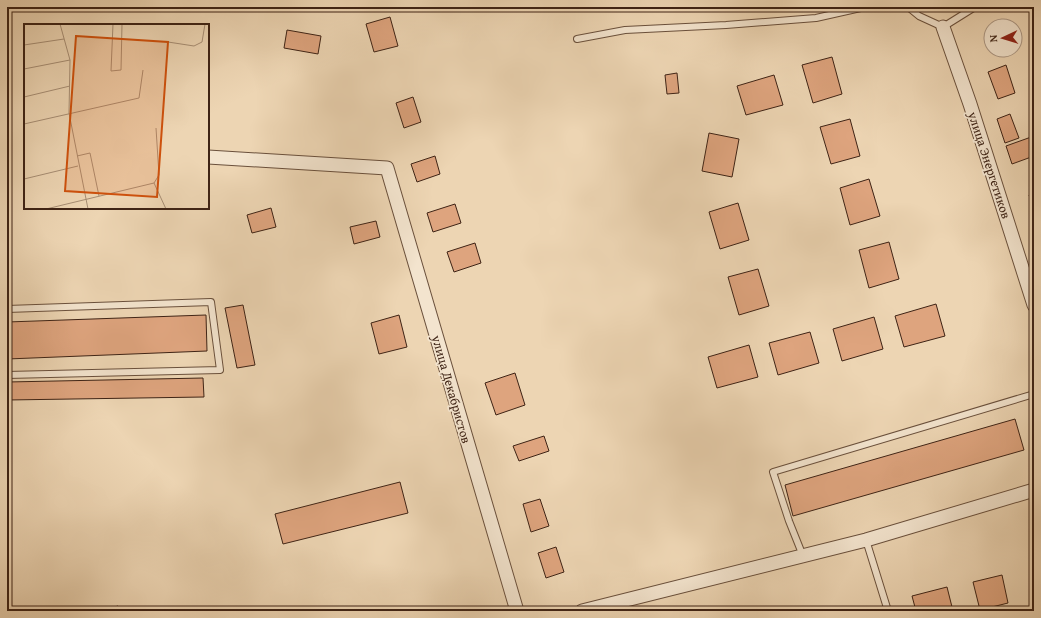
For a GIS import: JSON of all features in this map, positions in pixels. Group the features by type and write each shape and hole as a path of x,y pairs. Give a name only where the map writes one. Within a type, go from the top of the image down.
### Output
{"street":[{"name":"улица Энергетиков","path":"943,27 970,104 1034,305"},
{"name":"улица Декабристов","path":"209,157 387,168 517,611"},
{"path":"582,611 866,540 1034,490"}],"lane":[{"path":"577,39 625,30 726,25 816,18 864,7"},
{"path":"908,7 919,16 943,27 975,7"},
{"path":"7,309 211,302 220,370 7,375"},
{"path":"803,556 789,521 773,472 1034,394"},
{"path":"866,540 888,611"}],"building":[{"path":"390,17 398,46 374,52 366,24"},
{"path":"287,30 321,36 318,54 284,48"},
{"path":"832,57 842,94 813,103 802,65"},
{"path":"1006,65 1015,93 998,99 988,72"},
{"path":"677,73 679,93 667,94 665,75"},
{"path":"774,75 783,105 746,115 737,86"},
{"path":"413,97 421,122 404,128 396,103"},
{"path":"1010,114 1019,138 1005,143 997,119"},
{"path":"850,119 860,156 831,164 820,127"},
{"path":"709,133 739,139 732,177 702,171"},
{"path":"1034,136 1034,156 1012,164 1006,146"},
{"path":"435,156 440,174 417,182 411,164"},
{"path":"869,179 880,216 850,225 840,188"},
{"path":"1034,193 1034,208 1029,195"},
{"path":"738,203 749,240 720,249 709,212"},
{"path":"455,204 461,223 433,232 427,213"},
{"path":"271,208 276,227 252,233 247,215"},
{"path":"376,221 380,237 354,244 350,227"},
{"path":"889,242 899,279 869,288 859,250"},
{"path":"475,243 481,263 454,272 447,252"},
{"path":"758,269 769,306 739,315 728,277"},
{"path":"936,304 945,336 904,347 895,316"},
{"path":"243,305 255,365 237,368 225,308"},
{"path":"206,315 207,351 7,359 7,322"},
{"path":"399,315 407,347 379,354 371,323"},
{"path":"874,317 883,349 842,361 833,329"},
{"path":"810,332 819,363 778,375 769,343"},
{"path":"749,345 758,377 717,388 708,357"},
{"path":"515,373 525,405 496,415 485,383"},
{"path":"203,378 204,397 7,400 7,382"},
{"path":"1015,419 1024,450 793,516 785,485"},
{"path":"544,436 549,451 519,461 513,446"},
{"path":"400,482 408,513 283,544 275,514"},
{"path":"540,499 549,526 531,532 523,504"},
{"path":"556,547 564,572 546,578 538,553"},
{"path":"1002,575 1008,603 980,610 973,582"},
{"path":"947,587 953,611 916,611 912,596"},
{"path":"118,606 119,611 100,611"},
{"path":"855,608 856,611 842,611"}]}
